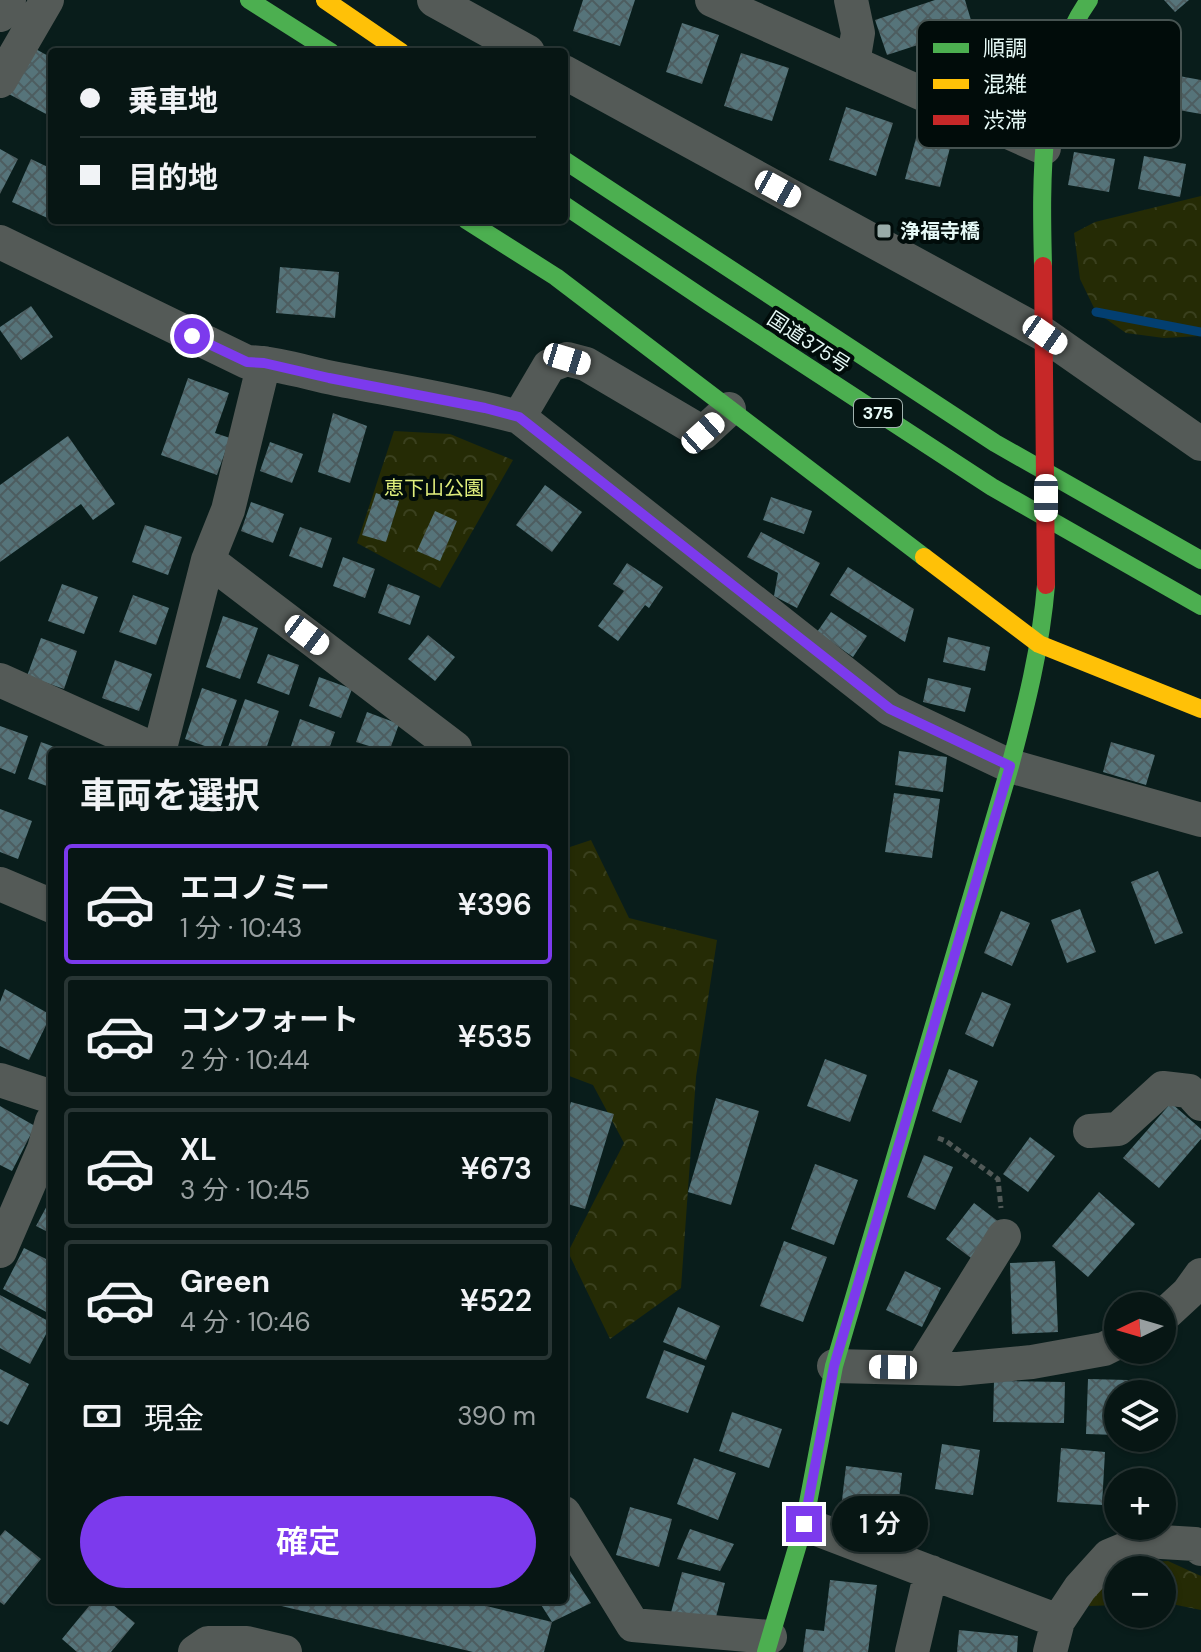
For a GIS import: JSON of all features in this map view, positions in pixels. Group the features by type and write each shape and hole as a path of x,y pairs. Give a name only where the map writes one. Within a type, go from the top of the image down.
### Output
{"main road":[{"path":"249,0 325,48"},
{"path":"325,0 395,48"},
{"path":"768,1644 804,1524 834,1366 1010,766 1039,644 1046,587 1044,148"},
{"name":"国道375号","path":"568,163 995,443 1201,560"},
{"name":"国道375号","path":"568,208 992,487 1201,606"},
{"path":"472,224 556,277 1039,644 1201,709"}],"street":[{"path":"0,15 9,0"},
{"path":"0,81 47,0"},
{"path":"712,0 917,91"},
{"path":"851,0 858,33 853,63"},
{"path":"455,5 522,48"},
{"path":"568,74 1045,335 1201,444"},
{"path":"0,242 247,362 519,417 890,709 1010,766 1201,820"},
{"path":"519,417 549,366 567,359 586,364 703,433 729,409"},
{"path":"160,748 208,560 228,510 264,363"},
{"path":"208,560 455,748"},
{"path":"0,680 150,748"},
{"path":"0,884 48,904"},
{"path":"0,1080 48,1096"},
{"path":"1090,1131 1118,1129 1163,1088 1189,1091 1201,1104"},
{"path":"0,1251 48,1143"},
{"path":"922,1368 1004,1236"},
{"path":"1176,1304 1201,1275"},
{"path":"834,1366 958,1369 1032,1362 1104,1349"},
{"path":"568,1519 633,1625 768,1644"},
{"path":"804,1524 931,1572 1054,1636 1080,1588 1109,1556 1145,1541 1195,1544 1201,1549"},
{"path":"912,1652 931,1572"},
{"path":"195,1652 208,1643 247,1643 285,1652"}],"path":[{"path":"904,1126 946,1141 998,1179 1004,1236"}],"green space":[{"path":"1201,196 1201,336 1164,338 1126,333 1096,312 1080,279 1074,233 1095,222"},
{"name":"恵下山公園","path":"394,431 450,434 513,460 440,588 357,543"},
{"path":"591,840 629,918 717,940 696,1077 681,1288 610,1339 568,1252 624,1143 593,1085 568,1076 568,848"},
{"path":"1176,1565 1201,1576 1201,1610 1176,1605"},
{"path":"1104,1583 1104,1605 1089,1606 1094,1588"}],"building":[{"path":"583,0 635,0 620,46 573,31"},
{"path":"935,0 965,0 971,20 917,20 917,45 887,55 875,20"},
{"path":"1164,0 1189,0 1175,12"},
{"path":"682,23 719,35 702,84 666,72"},
{"path":"32,47 48,56 46,114 7,93"},
{"path":"741,53 789,68 772,121 724,106"},
{"path":"1181,76 1201,80 1201,114 1181,110"},
{"path":"846,107 893,123 876,176 829,160"},
{"path":"917,134 917,148 950,148 940,187 905,179"},
{"path":"0,149 18,159 0,194"},
{"path":"1074,152 1115,159 1109,192 1068,185"},
{"path":"1144,156 1186,164 1180,197 1138,189"},
{"path":"31,159 48,167 48,218 12,202"},
{"path":"280,267 339,272 335,318 276,313"},
{"path":"31,306 53,337 21,360 0,327"},
{"path":"188,378 229,393 215,433 230,438 217,475 161,455"},
{"path":"333,413 367,426 350,483 318,472"},
{"path":"68,436 115,504 93,520 81,504 0,562 0,485"},
{"path":"270,442 303,454 292,483 260,471"},
{"path":"545,485 582,512 552,552 516,525"},
{"path":"376,493 399,501 386,542 362,535"},
{"path":"771,497 812,511 804,534 763,520"},
{"path":"251,502 284,514 273,543 241,531"},
{"path":"435,511 457,521 440,561 417,551"},
{"path":"145,525 182,537 168,575 132,562"},
{"path":"300,527 332,538 322,568 289,556"},
{"path":"761,532 820,563 797,608 774,596 778,573 747,557"},
{"path":"343,557 375,569 365,598 333,586"},
{"path":"627,563 663,587 649,608 645,605 618,641 598,626 624,591 613,584"},
{"path":"848,567 914,609 905,642 830,595"},
{"path":"62,584 98,597 84,634 48,621"},
{"path":"388,584 420,596 410,625 378,613"},
{"path":"133,595 169,608 156,645 119,632"},
{"path":"831,612 867,636 853,657 817,632"},
{"path":"223,616 258,628 240,679 206,667"},
{"path":"428,635 455,657 435,681 408,659"},
{"path":"948,637 990,647 985,671 943,662"},
{"path":"41,638 77,651 64,689 27,676"},
{"path":"268,654 299,665 289,695 257,683"},
{"path":"115,660 152,674 139,711 102,698"},
{"path":"319,677 352,689 341,718 309,706"},
{"path":"928,678 971,688 965,712 923,702"},
{"path":"202,688 237,700 220,748 185,739"},
{"path":"245,699 279,711 266,748 228,748"},
{"path":"367,712 399,724 390,748 376,748 356,742"},
{"path":"300,719 335,732 329,748 290,748"},
{"path":"0,726 28,736 15,774 0,768"},
{"path":"41,742 57,748 48,748 48,786 28,779"},
{"path":"1111,742 1155,755 1146,785 1103,772"},
{"path":"899,751 947,757 943,792 895,785"},
{"path":"894,793 940,799 932,858 885,852"},
{"path":"0,809 32,821 18,859 0,852"},
{"path":"1158,871 1183,933 1155,944 1131,882"},
{"path":"1080,909 1096,952 1067,963 1051,920"},
{"path":"1001,911 1030,923 1012,966 984,953"},
{"path":"5,989 48,1013 48,1021 29,1060 0,1046 0,1002"},
{"path":"982,992 1011,1004 993,1047 965,1034"},
{"path":"825,1059 867,1075 850,1122 807,1106"},
{"path":"949,1069 978,1081 961,1123 932,1111"},
{"path":"716,1098 759,1111 731,1205 688,1192"},
{"path":"571,1102 614,1114 585,1209 568,1204 568,1111"},
{"path":"1171,1103 1201,1129 1201,1139 1159,1188 1123,1158"},
{"path":"0,1106 35,1126 12,1171 0,1165"},
{"path":"1030,1137 1055,1156 1028,1192 1003,1174"},
{"path":"924,1155 953,1167 935,1210 907,1197"},
{"path":"815,1164 858,1180 834,1245 791,1229"},
{"path":"1099,1192 1135,1224 1088,1277 1052,1246"},
{"path":"974,1203 999,1222 971,1258 946,1239"},
{"path":"48,1204 48,1232 36,1226"},
{"path":"784,1241 827,1257 803,1322 760,1306"},
{"path":"24,1248 48,1260 48,1313 3,1289"},
{"path":"1055,1261 1058,1332 1012,1334 1010,1263"},
{"path":"905,1271 941,1288 922,1327 886,1310"},
{"path":"0,1295 48,1321 48,1330 30,1364 0,1348"},
{"path":"678,1307 720,1326 706,1360 663,1342"},
{"path":"664,1350 705,1366 688,1413 646,1398"},
{"path":"0,1369 29,1384 8,1425 0,1421"},
{"path":"1088,1379 1128,1380 1104,1380 1104,1435 1086,1434"},
{"path":"994,1381 1065,1382 1064,1423 993,1422"},
{"path":"732,1412 782,1429 769,1468 719,1451"},
{"path":"942,1444 980,1450 973,1495 935,1489"},
{"path":"1061,1448 1105,1452 1102,1505 1057,1502"},
{"path":"694,1458 736,1473 718,1520 677,1504"},
{"path":"846,1466 902,1473 898,1508 842,1500"},
{"path":"630,1507 672,1519 659,1567 616,1555"},
{"path":"690,1529 734,1544 720,1571 677,1559"},
{"path":"5,1530 41,1559 4,1605 0,1602 0,1536"},
{"path":"568,1568 591,1603 552,1622 541,1604 568,1604"},
{"path":"682,1572 725,1583 712,1632 669,1620"},
{"path":"830,1580 877,1585 868,1652 803,1652 806,1629 824,1631"},
{"path":"91,1604 112,1604 135,1623 111,1652 77,1652 62,1639"},
{"path":"273,1604 478,1604 552,1622 544,1652 473,1652"},
{"path":"959,1630 1018,1636 1017,1652 957,1652"}],"waterway":[{"path":"1096,312 1201,332"}],"traffic: fast":[{"path":"249,0 325,48"},
{"path":"1077,20 1089,0"},
{"path":"1043,266 1044,148"},
{"path":"568,163 995,443 1201,560"},
{"path":"568,208 992,487 1201,606"},
{"path":"472,224 556,277 924,557"},
{"path":"766,1652 804,1524 834,1366 1016,744 1037,654 1046,585"}],"traffic: slow":[{"path":"325,0 395,48"},
{"path":"924,557 1039,644 1201,709"}],"traffic: jam":[{"path":"1043,266 1046,585"}],"place":[{"name":"浄福寺橋","path":"884,231"}],"route":[{"path":"192,336 247,362 519,417 890,709 1010,766 834,1366 804,1524"}]}
